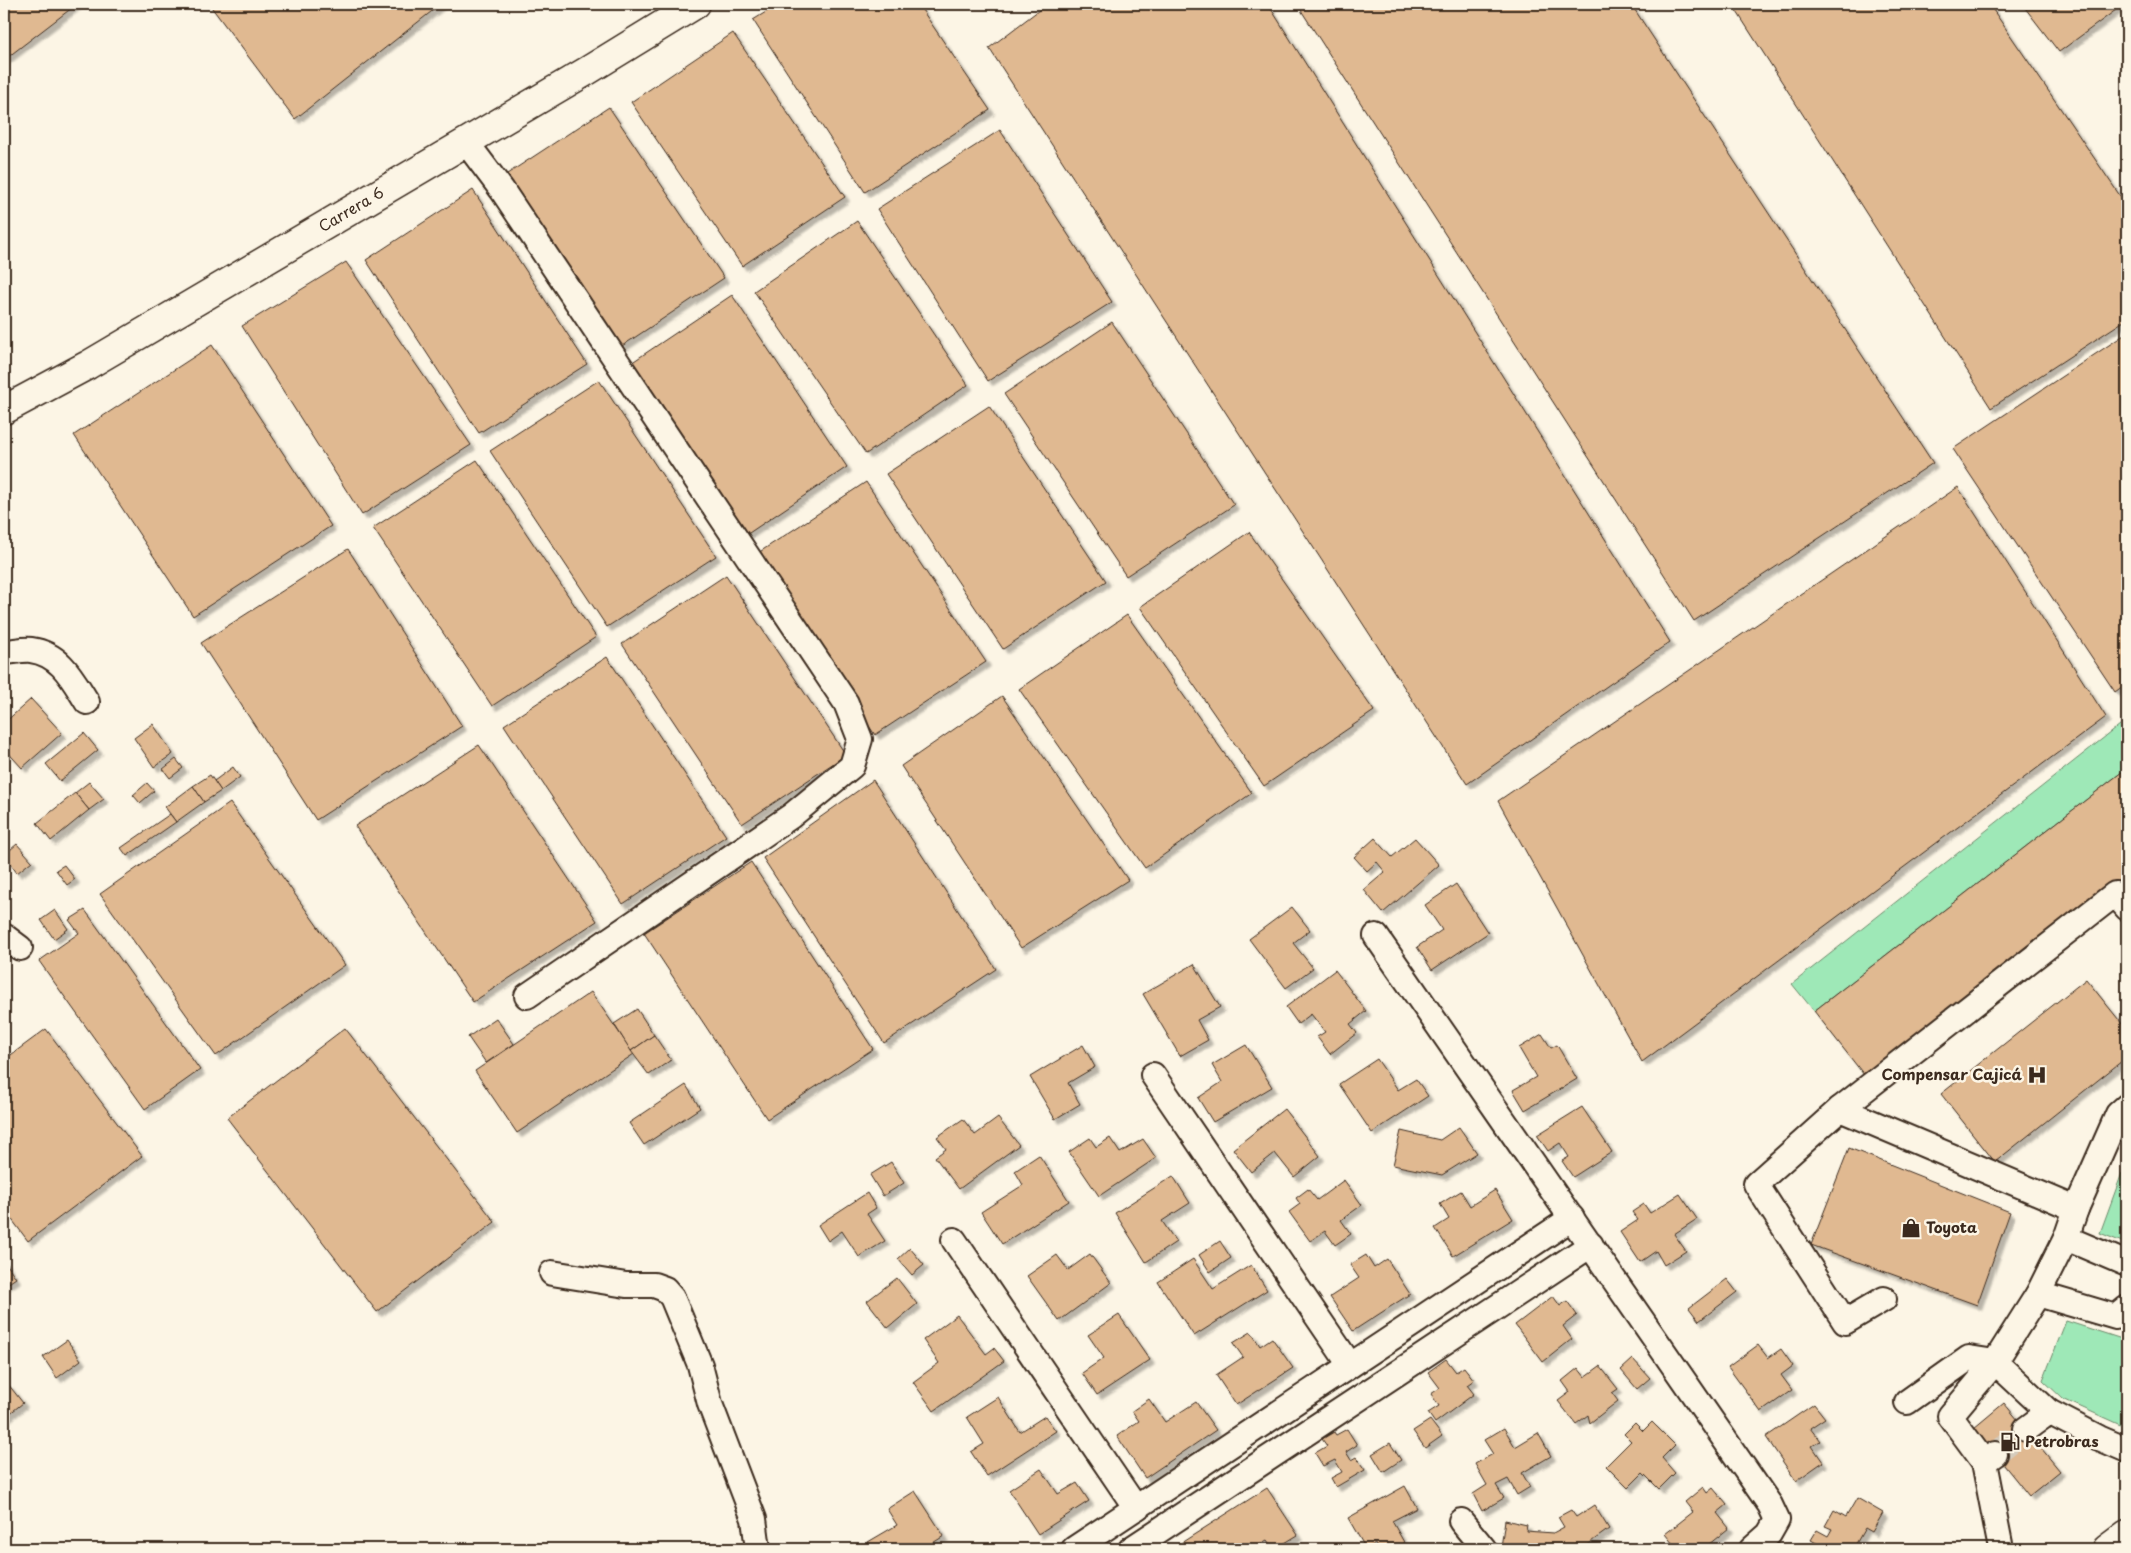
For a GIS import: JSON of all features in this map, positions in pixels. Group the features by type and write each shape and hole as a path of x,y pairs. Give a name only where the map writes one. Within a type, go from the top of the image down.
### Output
{"main road":[{"name":"Carrera 6","path":"4,410 88,365 696,4"},
{"path":"2107,1549 2127,1534"}],"street":[{"path":"466,142 507,198 846,702 860,739 852,766 791,816 527,996"},
{"path":"4,652 32,650 51,657 64,667 87,702"},
{"path":"1884,1299 1845,1322 1756,1184 1840,1109 2115,894 2127,908"},
{"path":"1376,936 1770,1505 1777,1520 1770,1534 1752,1549"},
{"path":"1153,1075 1350,1366"},
{"path":"2000,1549 1989,1458 1950,1416 1995,1362 2038,1294 2066,1238 2076,1209 2118,1114 2127,1106"},
{"path":"1840,1109 2076,1209"},
{"path":"1074,1549 1572,1218"},
{"path":"2066,1238 2127,1264"},
{"path":"954,1240 1136,1508"},
{"path":"1130,1549 1591,1245"},
{"path":"552,1274 626,1285 654,1285 665,1289 672,1298 700,1365 710,1404 754,1519 758,1549"},
{"path":"2038,1294 2116,1316 2127,1308"},
{"path":"1907,1402 1969,1358 1995,1362 2049,1412 2127,1450"},
{"path":"2026,1430 2049,1412"},
{"path":"1250,1432 1268,1459"},
{"path":"1461,1521 1484,1549"}],"green space":[{"path":"2125,721 2127,724 2127,768 1814,1011 1792,984"},
{"path":"2122,1173 2127,1178 2127,1244 2100,1233"},
{"path":"2066,1321 2122,1339 2127,1335 2127,1428 2063,1399 2043,1380"}],"building":[{"path":"4,4 77,4 4,60"},
{"path":"209,4 441,4 295,119"},
{"path":"779,4 918,4 990,110 865,192 753,20"},
{"path":"1047,4 1268,4 1670,642 1467,784 989,48"},
{"path":"1297,4 1631,4 1933,463 1694,621"},
{"path":"1732,4 1989,4 2127,206 2127,319 1991,408"},
{"path":"2022,4 2124,4 2059,52"},
{"path":"733,33 845,197 742,266 631,102"},
{"path":"609,107 724,278 622,346 507,174"},
{"path":"1000,130 1112,302 988,381 877,209"},
{"path":"473,190 587,364 479,433 366,260"},
{"path":"857,221 968,385 866,454 754,291"},
{"path":"346,262 471,445 362,515 242,326"},
{"path":"732,295 847,467 746,535 631,363"},
{"path":"1112,322 1234,505 1126,576 1004,394"},
{"path":"2127,333 2127,683 2115,692 1953,449"},
{"path":"212,345 331,526 193,616 74,435"},
{"path":"599,380 716,556 607,627 490,451"},
{"path":"989,406 1106,581 1003,649 886,474"},
{"path":"477,460 596,637 492,706 373,528"},
{"path":"866,482 986,662 875,735 755,555"},
{"path":"1958,487 2106,717 1642,1062 1498,801"},
{"path":"1249,532 1374,711 1264,786 1140,607"},
{"path":"348,549 462,726 316,820 201,643"},
{"path":"726,575 846,755 742,824 622,644"},
{"path":"1127,615 1252,793 1145,868 1019,689"},
{"path":"607,657 726,836 623,904 504,725"},
{"path":"1002,696 1128,880 1021,948 901,766"},
{"path":"31,699 62,733 22,768 4,748 4,723"},
{"path":"153,724 173,754 154,767 134,738"},
{"path":"84,733 98,750 60,781 46,764"},
{"path":"479,745 597,921 473,1002 355,826"},
{"path":"176,759 183,768 170,778 163,769"},
{"path":"233,767 240,777 221,791 214,781"},
{"path":"2127,768 2127,879 1868,1080 1814,1011"},
{"path":"210,775 221,791 204,802 193,786"},
{"path":"873,780 996,969 884,1043 763,858"},
{"path":"89,782 104,799 89,810 75,793"},
{"path":"147,783 154,791 140,803 133,795"},
{"path":"193,786 204,802 176,822 165,807"},
{"path":"75,793 89,810 51,841 37,823"},
{"path":"230,803 345,965 216,1056 100,894"},
{"path":"170,814 176,822 127,856 121,848"},
{"path":"1375,838 1392,857 1415,838 1439,865 1383,913 1364,890 1385,872 1377,862 1367,871 1354,857"},
{"path":"17,844 32,861 17,873 4,855"},
{"path":"751,862 873,1049 767,1119 644,933"},
{"path":"64,865 75,879 67,885 56,870"},
{"path":"1456,884 1488,933 1432,970 1417,947 1442,930 1425,905"},
{"path":"1292,907 1310,930 1293,943 1313,968 1286,988 1249,939"},
{"path":"55,910 68,929 54,939 41,920"},
{"path":"85,910 200,1070 145,1109 39,961 79,933 69,920"},
{"path":"1194,964 1220,1007 1197,1020 1208,1040 1180,1056 1143,994"},
{"path":"1335,970 1366,1011 1350,1024 1357,1033 1330,1054 1317,1037 1325,1032 1311,1014 1298,1024 1286,1007"},
{"path":"2086,979 2127,1030 2127,1057 1995,1162 1941,1094"},
{"path":"591,992 634,1054 517,1133 475,1071"},
{"path":"637,1009 654,1035 631,1051 614,1024"},
{"path":"496,1018 514,1044 486,1063 468,1037"},
{"path":"345,1028 495,1222 377,1312 227,1118"},
{"path":"46,1029 142,1156 28,1241 4,1209 4,1060"},
{"path":"1542,1034 1551,1048 1557,1045 1577,1079 1525,1110 1513,1090 1536,1077 1519,1048"},
{"path":"654,1035 671,1060 649,1075 631,1051"},
{"path":"1083,1045 1095,1067 1068,1083 1080,1104 1055,1119 1030,1077"},
{"path":"1246,1045 1272,1087 1213,1122 1198,1098 1222,1082 1212,1065"},
{"path":"1377,1059 1398,1090 1416,1079 1428,1096 1372,1133 1339,1084"},
{"path":"686,1085 700,1108 644,1145 629,1123"},
{"path":"1582,1107 1612,1152 1573,1177 1562,1161 1569,1157 1560,1143 1548,1151 1537,1135"},
{"path":"1284,1109 1320,1156 1294,1177 1275,1153 1251,1172 1233,1149"},
{"path":"998,1118 1019,1145 959,1189 935,1157 946,1149 937,1137 963,1119 975,1135"},
{"path":"1459,1127 1477,1153 1442,1175 1393,1165 1401,1131 1440,1140"},
{"path":"1090,1138 1096,1147 1110,1138 1120,1153 1143,1139 1156,1158 1099,1196 1069,1152"},
{"name":"Toyota","path":"1849,1148 2010,1212 1977,1305 1811,1245"},
{"path":"1039,1155 1069,1201 1002,1244 981,1212 1023,1185 1015,1171"},
{"path":"891,1162 904,1183 883,1196 870,1175"},
{"path":"1173,1176 1190,1203 1162,1221 1176,1242 1146,1262 1115,1213"},
{"path":"1344,1180 1362,1205 1341,1220 1351,1234 1335,1245 1325,1231 1310,1241 1289,1212 1300,1204 1296,1198 1308,1189 1317,1200"},
{"path":"1495,1190 1513,1219 1453,1256 1435,1228 1449,1219 1440,1204 1461,1191 1470,1206"},
{"path":"867,1193 876,1208 867,1214 885,1241 859,1257 842,1231 828,1241 818,1225"},
{"path":"1680,1194 1697,1219 1674,1234 1686,1251 1664,1265 1656,1251 1640,1262 1620,1232 1638,1220 1632,1212 1644,1204 1650,1213"},
{"path":"1220,1241 1231,1258 1210,1272 1199,1255"},
{"path":"910,1248 924,1265 912,1275 898,1259"},
{"path":"1090,1254 1111,1283 1059,1321 1027,1276 1057,1255 1068,1270"},
{"path":"1366,1255 1374,1268 1387,1259 1410,1294 1353,1331 1330,1297 1359,1278 1350,1265"},
{"path":"1193,1259 1213,1289 1251,1265 1267,1290 1194,1336 1158,1282"},
{"path":"4,1260 16,1278 4,1286"},
{"path":"897,1278 917,1304 888,1328 867,1301"},
{"path":"1727,1279 1737,1292 1699,1321 1689,1308"},
{"path":"1553,1296 1560,1306 1567,1301 1577,1315 1563,1326 1572,1339 1543,1362 1515,1325"},
{"path":"957,1315 986,1354 994,1348 1004,1361 934,1411 913,1382 939,1363 923,1340"},
{"path":"1119,1315 1150,1360 1097,1395 1082,1373 1104,1358 1088,1335"},
{"path":"1251,1332 1260,1346 1272,1338 1293,1368 1236,1405 1216,1375 1243,1357 1233,1343"},
{"path":"67,1340 81,1360 57,1378 43,1357"},
{"path":"1758,1345 1768,1358 1781,1349 1793,1366 1781,1375 1792,1390 1761,1412 1728,1367"},
{"path":"1446,1359 1456,1372 1464,1367 1474,1380 1467,1385 1474,1394 1435,1423 1428,1413 1439,1406 1431,1394 1440,1388 1428,1372"},
{"path":"1633,1359 1650,1378 1637,1389 1621,1370"},
{"path":"1600,1366 1618,1389 1612,1393 1618,1401 1590,1423 1588,1415 1576,1424 1558,1401 1570,1392 1562,1381 1578,1368 1585,1377"},
{"path":"8,1384 23,1403 4,1418 4,1387"},
{"path":"998,1397 1020,1432 1045,1416 1056,1431 987,1476 971,1452 984,1444 967,1417"},
{"path":"1149,1399 1165,1422 1196,1402 1216,1430 1145,1478 1117,1436 1139,1421 1132,1411"},
{"name":"Petrobras","path":"2004,1403 2060,1471 2029,1496 1974,1428"},
{"path":"1814,1404 1825,1418 1810,1428 1820,1441 1812,1446 1823,1462 1796,1481 1766,1437"},
{"path":"1430,1420 1442,1436 1425,1448 1413,1431"},
{"path":"1652,1422 1675,1445 1662,1458 1675,1473 1659,1489 1643,1473 1628,1488 1606,1466 1631,1441 1624,1434 1635,1423 1643,1431"},
{"path":"1504,1428 1515,1447 1538,1433 1551,1456 1522,1473 1530,1487 1517,1495 1508,1479 1496,1485 1504,1498 1482,1511 1473,1494 1487,1485 1475,1464 1493,1454 1484,1440"},
{"path":"1347,1429 1357,1445 1346,1452 1351,1460 1356,1457 1365,1470 1336,1487 1331,1478 1342,1472 1335,1460 1323,1466 1315,1453 1327,1446 1322,1439 1334,1432 1336,1435"},
{"path":"1390,1443 1401,1460 1383,1472 1372,1454"},
{"path":"1041,1469 1058,1494 1077,1483 1089,1501 1038,1534 1009,1490"},
{"path":"1405,1486 1417,1508 1392,1521 1405,1544 1395,1549 1378,1549 1375,1544 1366,1549 1348,1518"},
{"path":"1703,1487 1707,1493 1713,1488 1727,1505 1717,1513 1729,1528 1703,1549 1677,1549 1665,1534 1693,1512 1685,1502"},
{"path":"1267,1488 1298,1535 1275,1549 1267,1540 1251,1549 1186,1549 1181,1543"},
{"path":"915,1491 944,1536 923,1549 873,1549 868,1542 897,1525 887,1509"},
{"path":"1857,1498 1883,1513 1872,1532 1865,1528 1853,1549 1827,1549 1811,1540 1817,1530 1828,1536 1832,1529 1825,1526 1834,1510 1846,1517"},
{"path":"1594,1505 1609,1529 1581,1549 1507,1549 1501,1547 1505,1520 1527,1525 1526,1531 1553,1533 1564,1527 1558,1517 1571,1510 1576,1517"}],"tunnel":[{"path":"1995,1454 2026,1429"}],"place":[{"name":"Compensar Cajicá","path":"2037,1075"},
{"name":"Toyota","path":"1911,1228"},
{"name":"Petrobras","path":"2010,1442"}]}
